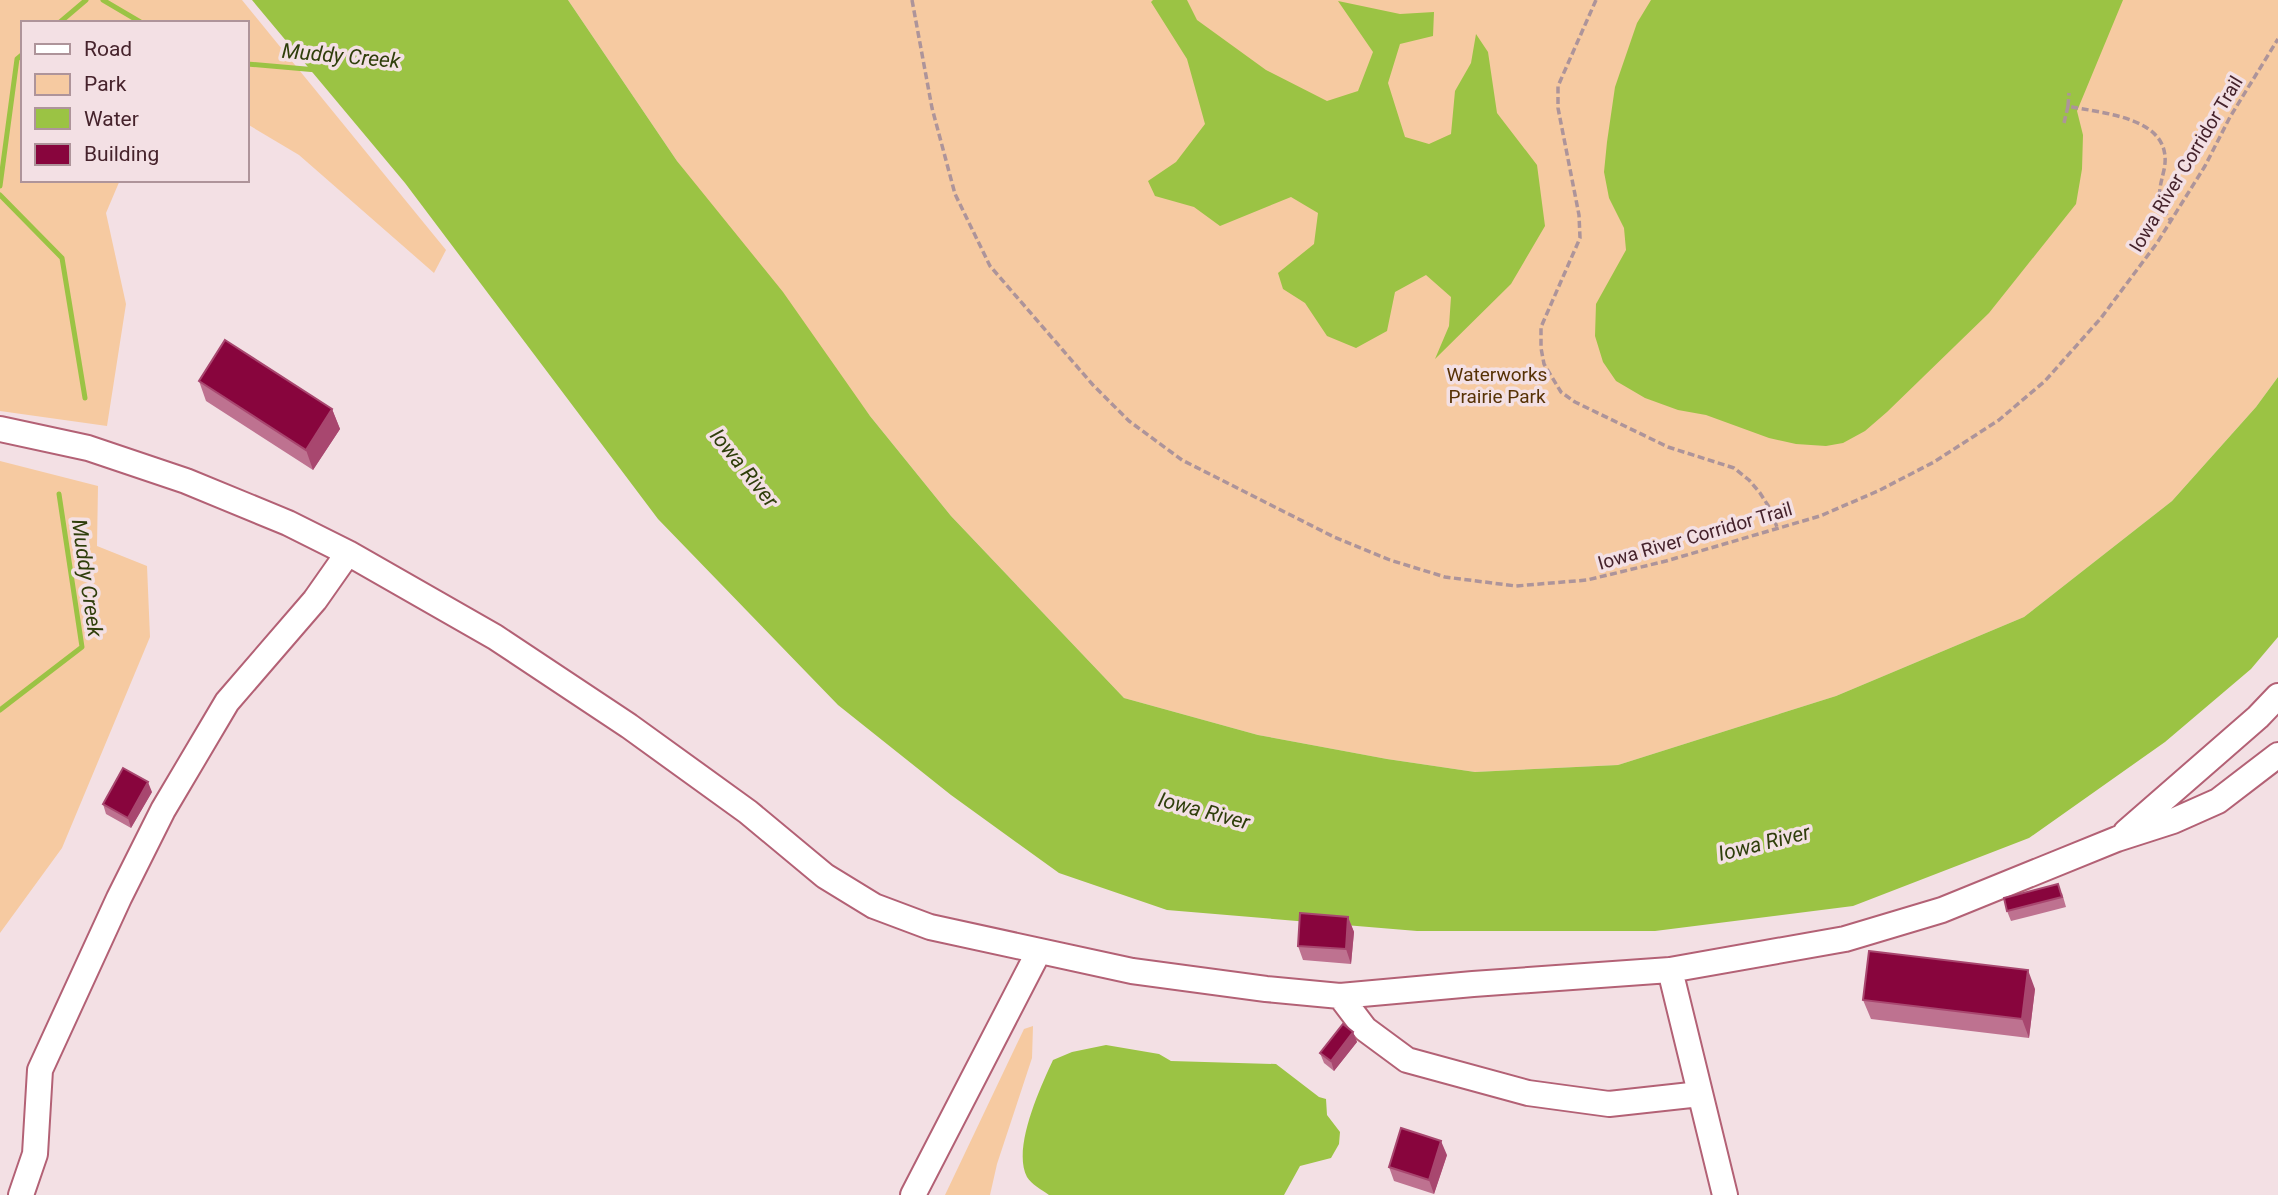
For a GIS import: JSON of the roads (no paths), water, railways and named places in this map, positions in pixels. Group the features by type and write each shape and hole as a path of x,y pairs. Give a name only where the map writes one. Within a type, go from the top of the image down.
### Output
{"lane":[{"path":"0,429 88,448 187,481 288,523 348,553 495,637 618,718 748,812 825,876 874,906 930,927 1132,971 1340,996 1670,970 1857,935 1942,910 2117,839 2173,821 2218,800 2278,755"},
{"path":"21,1195 35,1154 40,1070 119,898 158,821 227,702 315,600 348,553"},
{"path":"2117,839 2258,717 2278,695"},
{"path":"913,1195 1039,951"},
{"path":"1670,970 1725,1195"},
{"path":"1340,996 1365,1029 1408,1060 1528,1093 1609,1104 1700,1094"}],"water":[{"name":"Iowa River","path":"252,0 568,0 677,161 783,292 870,416 951,516 1124,698 1258,735 1475,772 1618,765 1836,696 2024,617 2172,501 2256,407 2278,377 2278,637 2251,669 2165,742 2029,838 1853,906 1655,931 1417,931 1167,910 1059,873 951,795 838,705 658,519 405,183"},
{"path":"1187,0 1197,20 1266,70 1327,101 1358,91 1373,52 1338,1 1400,14 1434,12 1433,36 1400,44 1388,83 1405,137 1429,144 1451,134 1455,91 1471,63 1476,34 1488,52 1497,113 1537,165 1545,226 1511,284 1435,359 1449,326 1451,297 1426,275 1395,292 1387,331 1356,348 1327,336 1305,303 1283,289 1278,273 1314,244 1318,213 1291,197 1220,226 1194,207 1155,196 1148,181 1176,162 1205,124 1187,59 1151,2"},
{"path":"1651,0 2123,0 2077,111 2083,135 2082,169 2076,204 1989,313 1887,412 1865,431 1843,443 1826,446 1796,444 1769,438 1706,415 1678,410 1645,398 1616,381 1603,362 1595,336 1596,304 1626,250 1624,228 1609,198 1604,172 1607,142 1615,87 1637,23"},
{"path":"1106,1045 1159,1054 1171,1061 1276,1064 1319,1097 1326,1099 1327,1115 1340,1132 1339,1144 1331,1158 1300,1166 1284,1195 1049,1195 1029,1180 1023,1165 1025,1135 1035,1102 1053,1060 1072,1052"}],"waterway":[{"name":"Muddy Creek","path":"61,21 86,0"},
{"name":"Muddy Creek","path":"103,0 139,21"},
{"name":"Muddy Creek","path":"0,186 17,59 21,56"},
{"name":"Muddy Creek","path":"248,64 317,70"},
{"name":"Muddy Creek","path":"0,195 62,258 85,398"},
{"name":"Muddy Creek","path":"0,710 82,647 59,494"}],"park label":[{"name":"Waterworks Prairie Park","path":"1497,385"}]}
